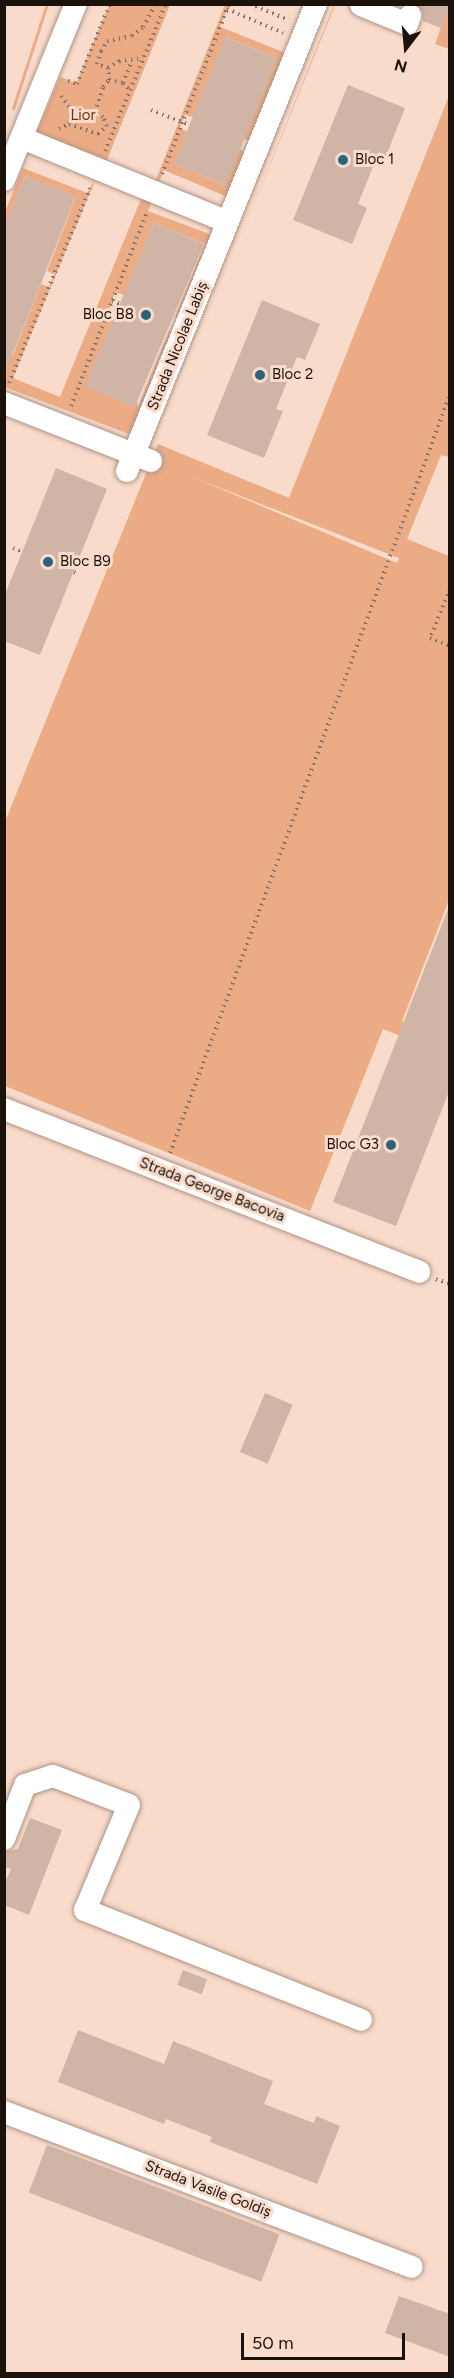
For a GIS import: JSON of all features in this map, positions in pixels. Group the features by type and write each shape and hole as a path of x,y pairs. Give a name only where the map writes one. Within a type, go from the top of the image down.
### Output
{"street":[{"path":"4,180 76,4"},
{"name":"Strada Nicolae Labiș","path":"6,395 137,462 228,222 316,4"},
{"path":"361,4 407,24 411,16"},
{"path":"22,138 228,222"},
{"name":"Strada George Bacovia","path":"4,1109 419,1272"},
{"path":"4,1839 26,1785 53,1776 129,1805 85,1910 361,2020"},
{"name":"Strada Vasile Goldiș","path":"4,2112 411,2267"}],"path":[{"path":"60,77 77,84 110,4"},
{"path":"6,395 51,280 166,4"},
{"path":"250,4 300,24"},
{"path":"108,68 98,64 107,41 132,36 143,27 155,5"},
{"path":"227,9 285,34"},
{"path":"108,68 119,61 131,62 144,58"},
{"path":"123,83 131,62"},
{"path":"57,133 59,127 69,124 98,134 106,126 103,117 95,112 103,87 109,80 108,68"},
{"path":"109,80 123,83 130,90"},
{"path":"54,91 71,110 69,124"},
{"path":"151,110 190,125"},
{"path":"44,277 51,280"},
{"path":"112,301 120,304"},
{"path":"163,1171 450,394"},
{"path":"13,548 23,552"},
{"path":"74,572 79,574"},
{"path":"450,589 430,638 450,646"}],"green space":[{"path":"46,4 49,5 15,110 12,110"},
{"name":"Lior","path":"109,5 170,5 106,162 36,134 60,77 76,83"},
{"path":"225,5 229,5 220,27 288,54 253,142 244,139 277,58 226,37 193,117 185,115 180,128 187,132 174,164 225,185 240,149 249,153 230,198 164,170 158,184 155,182"},
{"path":"335,5 240,239 319,42"},
{"path":"449,6 449,49 435,44"},
{"path":"449,96 449,457 441,455 407,539 449,556 449,900 402,1021 449,1040 449,1055 383,1029 310,1211 5,1086 4,824 158,444 289,498","holes":["192,477 399,558 397,563"]},
{"path":"23,168 87,193 97,176 13,378 60,397 143,194 152,200 148,211 215,236 181,320 175,317 205,244 154,223 124,295 115,292 109,310 116,314 138,407 169,331 176,334 134,436 5,387 5,355 12,357 41,284 49,287 54,274 47,271 76,197 25,176 5,227 5,212"}],"building":[{"path":"416,4 450,4 441,28 423,21 423,13"},
{"path":"225,37 277,58 226,185 174,164"},
{"name":"Bloc 1","path":"348,85 405,108 386,156 379,152 358,204 367,208 352,244 293,220"},
{"path":"25,176 76,196 5,373 4,228"},
{"name":"Bloc B8","path":"154,223 204,244 135,407 85,386"},
{"name":"Bloc 2","path":"262,300 320,324 305,360 297,357 276,409 283,411 264,458 207,435"},
{"name":"Bloc B9","path":"56,468 107,489 40,655 4,641 4,597"},
{"name":"Bloc G3","path":"450,904 450,1089 396,1226 333,1202"},
{"path":"265,1393 293,1405 268,1464 240,1452"},
{"path":"30,1818 62,1830 29,1915 4,1905 4,1885 11,1869 4,1867 4,1852 18,1849"},
{"path":"183,1970 207,1979 202,1994 177,1985"},
{"path":"78,2030 164,2064 173,2041 273,2081 264,2104 314,2123 316,2116 340,2126 317,2184 210,2142 212,2137 166,2119 164,2124 58,2082"},
{"path":"47,2145 279,2234 261,2282 29,2193"},
{"path":"399,2296 450,2314 450,2357 385,2333"}],"place":[{"name":"Bloc 1","path":"343,160"},
{"name":"Bloc B8","path":"146,315"},
{"name":"Bloc 2","path":"260,375"},
{"name":"Bloc B9","path":"48,562"},
{"name":"Bloc G3","path":"391,1145"}]}
